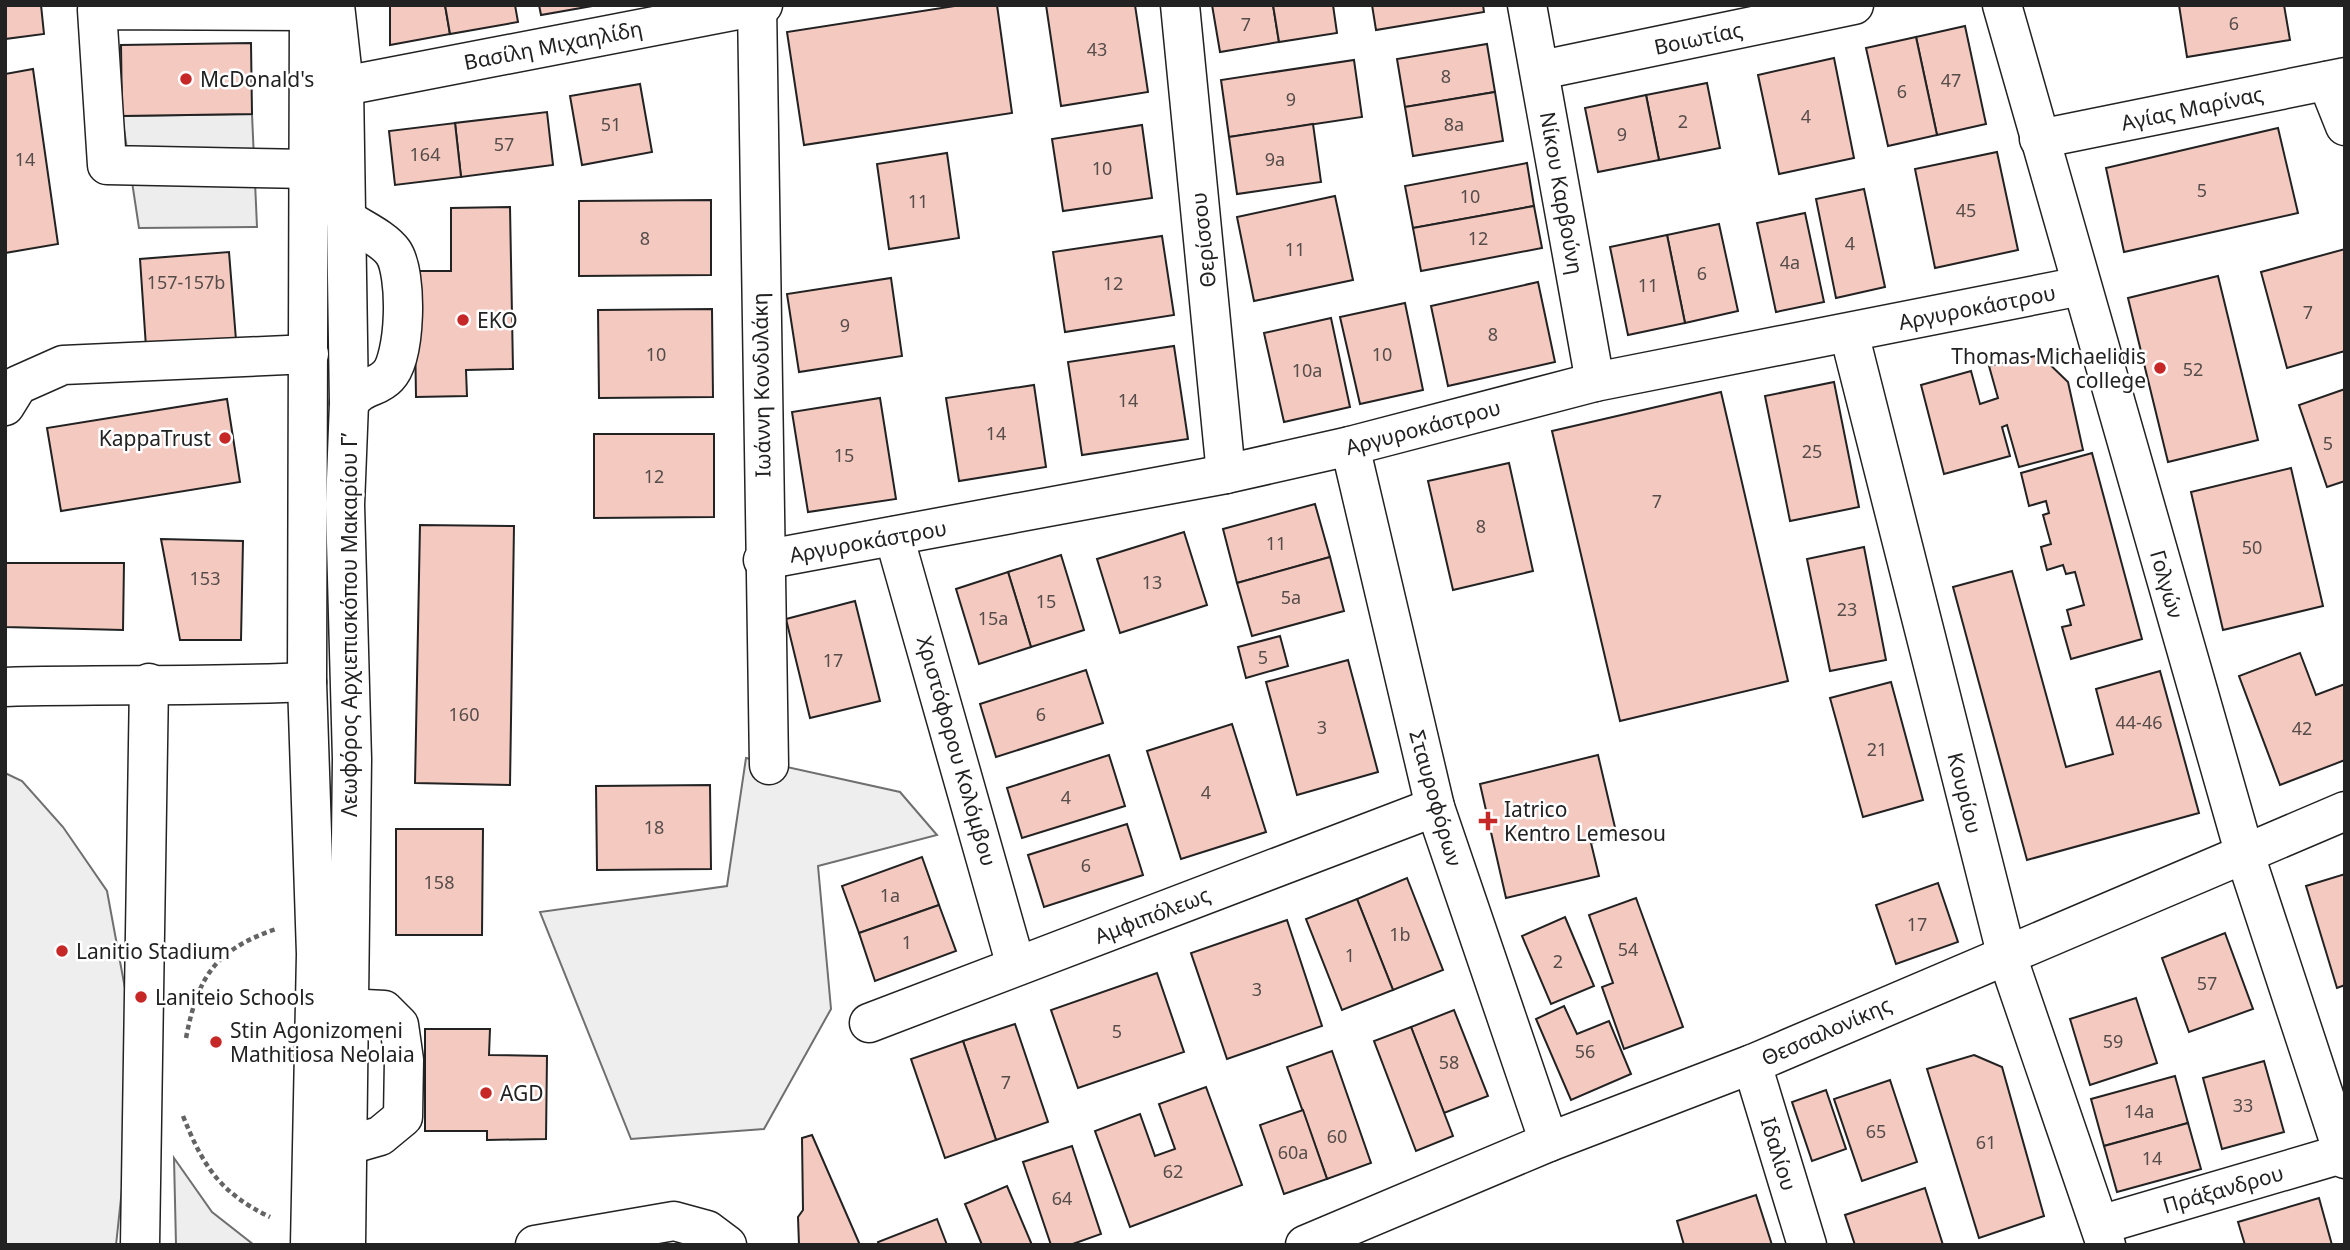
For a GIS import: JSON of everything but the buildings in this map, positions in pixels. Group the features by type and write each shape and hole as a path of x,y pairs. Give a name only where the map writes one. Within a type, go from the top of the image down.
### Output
{"street":[{"name":"Θερίσσου","path":"1180,5 1226,474"},
{"name":"Νίκου Καρβούνη","path":"1527,5 1541,70 1595,382"},
{"name":"Βοιωτίας","path":"1541,70 1854,5"},
{"name":"Γολγών","path":"2002,5 2245,855 2344,1155"},
{"name":"Βασίλη Μιχαηλίδη","path":"344,86 647,16 759,6"},
{"name":"Ιωάννη Κονδυλάκη","path":"759,6 764,560 769,765"},
{"name":"Λεωφόρος Αρχιεπισκόπου Μακαρίου Γ’","path":"318,7 344,86 349,403 345,505 352,760 346,1008 346,1245"},
{"name":"Λεωφόρος Αρχιεπισκόπου Μακαρίου Γ’","path":"310,1245 316,954 307,682 308,169 318,7"},
{"path":"308,169 107,165 97,10 318,7"},
{"name":"Αγίας Μαρίνας","path":"2039,139 2336,79"},
{"path":"2336,79 2345,126"},
{"path":"345,218 387,246 395,255 402,321 401,348 397,363 387,378 358,390 349,403"},
{"name":"Αργυροκάστρου","path":"764,560 1226,474 1350,446 1595,382 2081,286"},
{"name":"Κουρίου","path":"1849,333 2006,953 2103,1235"},
{"path":"5,406 18,385 63,365 309,354"},
{"name":"Σταυροφόρων","path":"1350,446 1435,807 1549,1142"},
{"name":"Χριστόφορου Κολόμβου","path":"894,536 1016,966"},
{"path":"5,687 149,683 244,686 349,680"},
{"path":"139,1245 149,683"},
{"name":"Αμφιπόλεως","path":"869,1023 1435,807"},
{"name":"Θεσσαλονίκης","path":"1305,1245 1549,1142 1752,1064 2006,953 2345,811"},
{"path":"345,1146 380,1136 403,1117 404,1060 399,1025 384,1010 346,1008"},
{"name":"Ιδαλίου","path":"1752,1064 1807,1245"},
{"name":"Πράξανδρου","path":"2103,1235 2344,1155"},
{"path":"535,1245 674,1221 707,1230 727,1245"}],"path":[{"path":"184,1045 192,1008 205,979 221,956 243,940 278,928"},
{"path":"182,1102 183,1114 201,1160 243,1204 276,1220"}],"shaded area":[{"path":"252,114 257,227 139,228 122,116"},
{"path":"746,758 900,792 937,835 818,866 831,1009 764,1129 631,1139 540,912 727,886"},
{"name":"Lanitio Stadium","path":"5,773 22,781 63,827 107,891 129,1010 130,1114 116,1245 5,1245"},
{"path":"174,1158 212,1212 254,1245 176,1245"}],"place":[{"name":"McDonald's","path":"186,79"},
{"name":"EKO","path":"463,320"},
{"name":"Thomas Michaelidis college","path":"2160,368"},
{"name":"KappaTrust","path":"225,438"},
{"name":"Iatrico Kentro Lemesou","path":"1488,821"},
{"name":"Lanitio Stadium","path":"62,951"},
{"name":"Laniteio Schools","path":"141,997"},
{"name":"Stin Agonizomeni Mathitiosa Neolaia","path":"216,1042"},
{"name":"AGD","path":"486,1093"}]}
